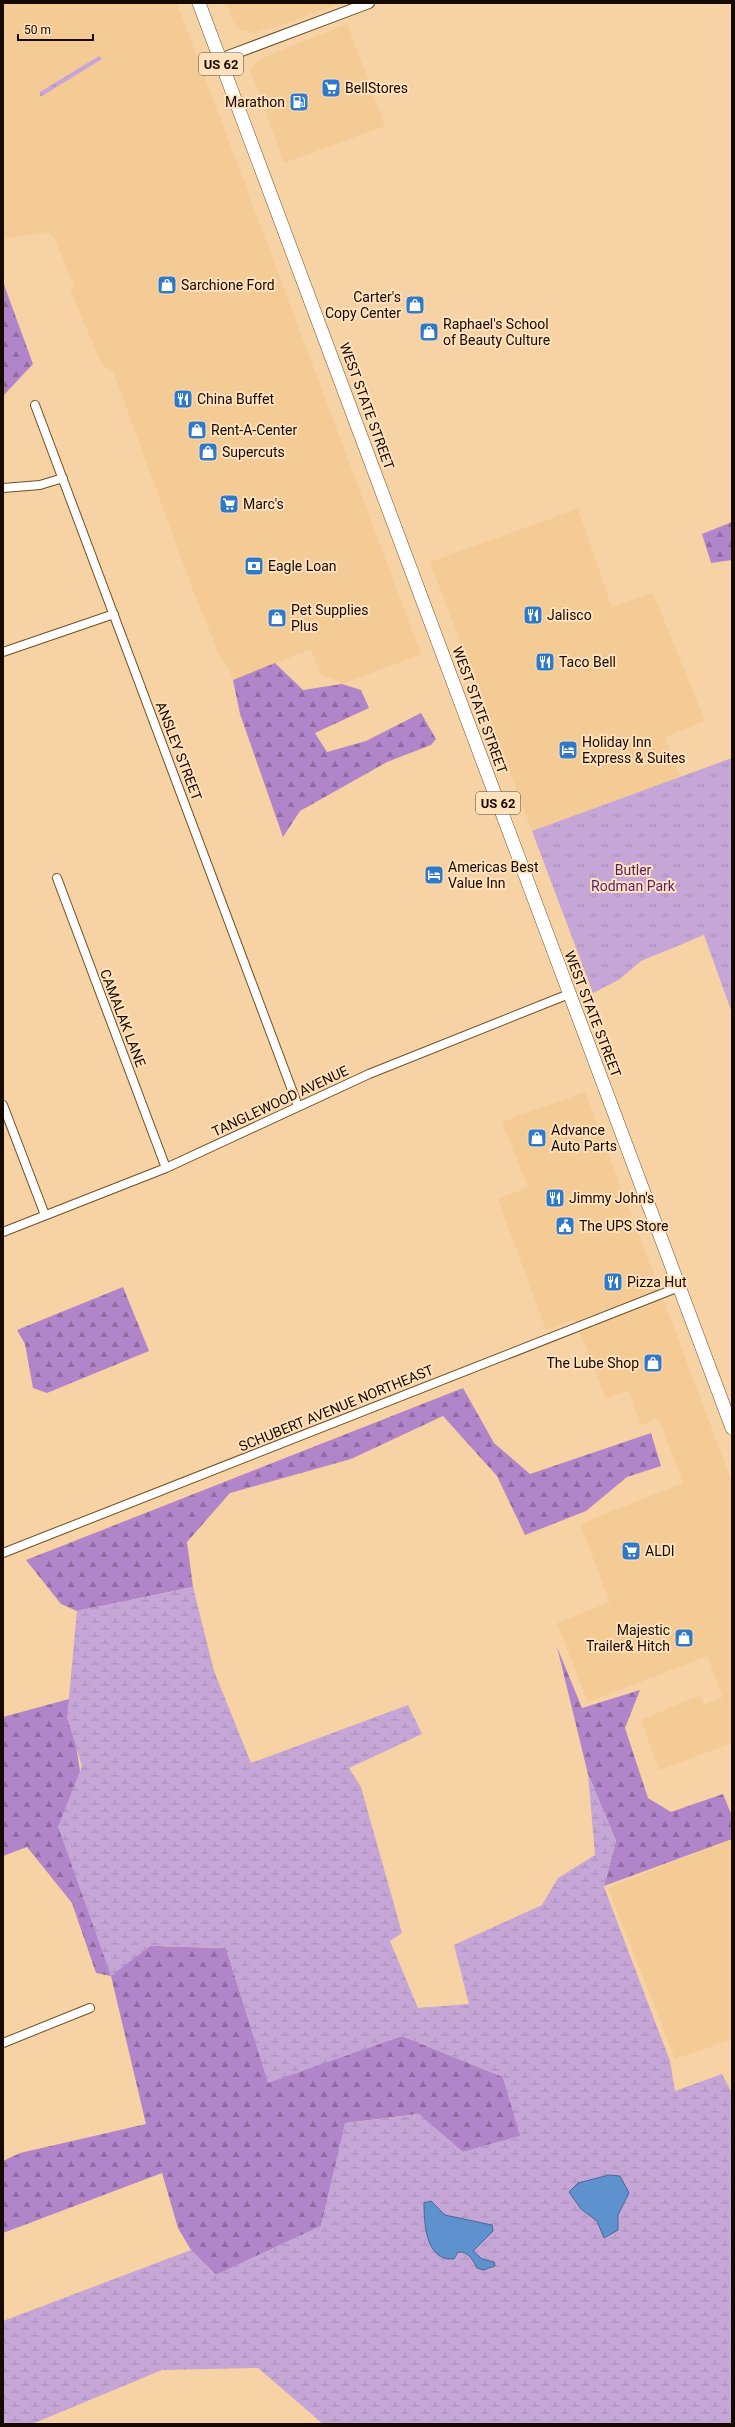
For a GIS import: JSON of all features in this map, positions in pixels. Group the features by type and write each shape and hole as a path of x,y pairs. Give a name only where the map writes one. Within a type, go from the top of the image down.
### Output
{"highway":[{"name":"WEST STATE STREET","path":"199,3 732,1428"}],"street":[{"path":"220,59 369,3"},
{"name":"ANSLEY STREET","path":"35,405 298,1106"},
{"path":"3,488 46,484 63,478"},
{"path":"3,652 114,614"},
{"name":"CAMALAK LANE","path":"57,878 166,1168"},
{"name":"TANGLEWOOD AVENUE","path":"3,1232 166,1168 369,1074 569,994"},
{"path":"3,1105 44,1216"},
{"name":"SCHUBERT AVENUE NORTHEAST","path":"3,1553 679,1287"},
{"path":"3,2043 90,2008"}],"shaded area":[{"path":"3,3 177,3 421,654 342,684 320,673 311,649 233,680 227,665 220,657 191,585 113,371 102,365 70,289 74,287 55,238 48,232 3,239"},
{"path":"226,3 341,3 290,22 254,33 240,30 232,20"},
{"path":"347,24 385,126 284,163 250,69 259,59"},
{"path":"578,509 612,607 653,593 705,721 665,737 680,777 532,831 430,562"},
{"path":"585,1092 732,1482 732,1743 659,1770 641,1720 700,1695 704,1705 723,1697 707,1656 588,1702 557,1623 610,1602 580,1524 683,1483 659,1418 640,1425 629,1390 606,1399 575,1319 546,1330 498,1199 528,1187 502,1122"},
{"path":"732,1839 732,2039 675,2059 608,1888"}],"green space":[{"path":"99,56 102,59 40,96 40,92"},
{"path":"3,282 33,364 3,396"},
{"path":"732,522 732,560 711,563 702,534"},
{"path":"275,663 303,690 342,684 361,690 369,708 315,733 327,752 366,741 421,713 436,739 431,745 387,762 300,811 283,837 240,714 233,680"},
{"name":"Butler Rodman Park","path":"732,758 732,1013 704,935 641,961 620,979 593,993 532,831"},
{"path":"123,1287 149,1351 47,1393 33,1388 25,1344 17,1330"},
{"path":"463,1388 494,1443 530,1474 651,1433 661,1466 627,1477 586,1511 525,1535 497,1476 443,1416 351,1459 230,1493 187,1542 193,1587 77,1611 61,1604 26,1560"},
{"path":"193,1587 214,1671 251,1763 408,1705 422,1734 349,1768 361,1787 402,1933 390,1941 418,2008 469,2004 454,1945 542,1905 558,1878 595,1855 588,1774 616,1841 604,1887 670,2061 675,2091 722,2074 732,2093 732,2424 323,2424 258,2368 162,2370 32,2424 3,2424 3,2321 191,2250 216,2275 321,2226 345,2123 419,2114 463,2152 520,2136 503,2077 402,2036 268,2083 226,1948 150,1946 111,1976 58,1827 82,1766 67,1718 77,1611"},
{"path":"557,1647 582,1708 640,1690 625,1728 648,1798 671,1812 723,1794 732,1816 732,1839 604,1886 616,1841 588,1774"},
{"path":"69,1699 111,1975 150,1946 226,1948 268,2082 402,2036 503,2077 521,2136 463,2152 418,2114 346,2123 321,2226 216,2275 191,2250 178,2228 162,2173 3,2233 3,2161 20,2153 146,2124 111,1976 96,1973 72,1903 27,1847 3,1856 3,1717"}],"water":[{"path":"609,2175 620,2176 629,2193 618,2215 618,2230 604,2238 597,2221 581,2209 569,2192 578,2183"},
{"path":"431,2201 445,2215 492,2225 493,2231 473,2251 482,2259 494,2262 495,2266 483,2270 477,2268 470,2257 462,2252 458,2252 454,2259 442,2257 436,2253 429,2241 424,2217 424,2203"}],"place":[{"name":"BellStores","path":"331,88"},
{"name":"Marathon","path":"299,102"},
{"name":"Sarchione Ford","path":"167,285"},
{"name":"Carter's Copy Center","path":"415,305"},
{"name":"Raphael's School of Beauty Culture","path":"429,332"},
{"name":"China Buffet","path":"183,399"},
{"name":"Rent-A-Center","path":"197,430"},
{"name":"Supercuts","path":"208,452"},
{"name":"Marc's","path":"229,504"},
{"name":"Eagle Loan","path":"254,566"},
{"name":"Jalisco","path":"533,615"},
{"name":"Pet Supplies Plus","path":"277,618"},
{"name":"Taco Bell","path":"545,662"},
{"name":"Holiday Inn Express & Suites","path":"568,750"},
{"name":"Americas Best Value Inn","path":"434,875"},
{"name":"Advance Auto Parts","path":"537,1138"},
{"name":"Jimmy John's","path":"555,1198"},
{"name":"The UPS Store","path":"565,1226"},
{"name":"Pizza Hut","path":"613,1282"},
{"name":"The Lube Shop","path":"653,1363"},
{"name":"ALDI","path":"631,1551"},
{"name":"Majestic Trailer& Hitch","path":"684,1638"}]}
